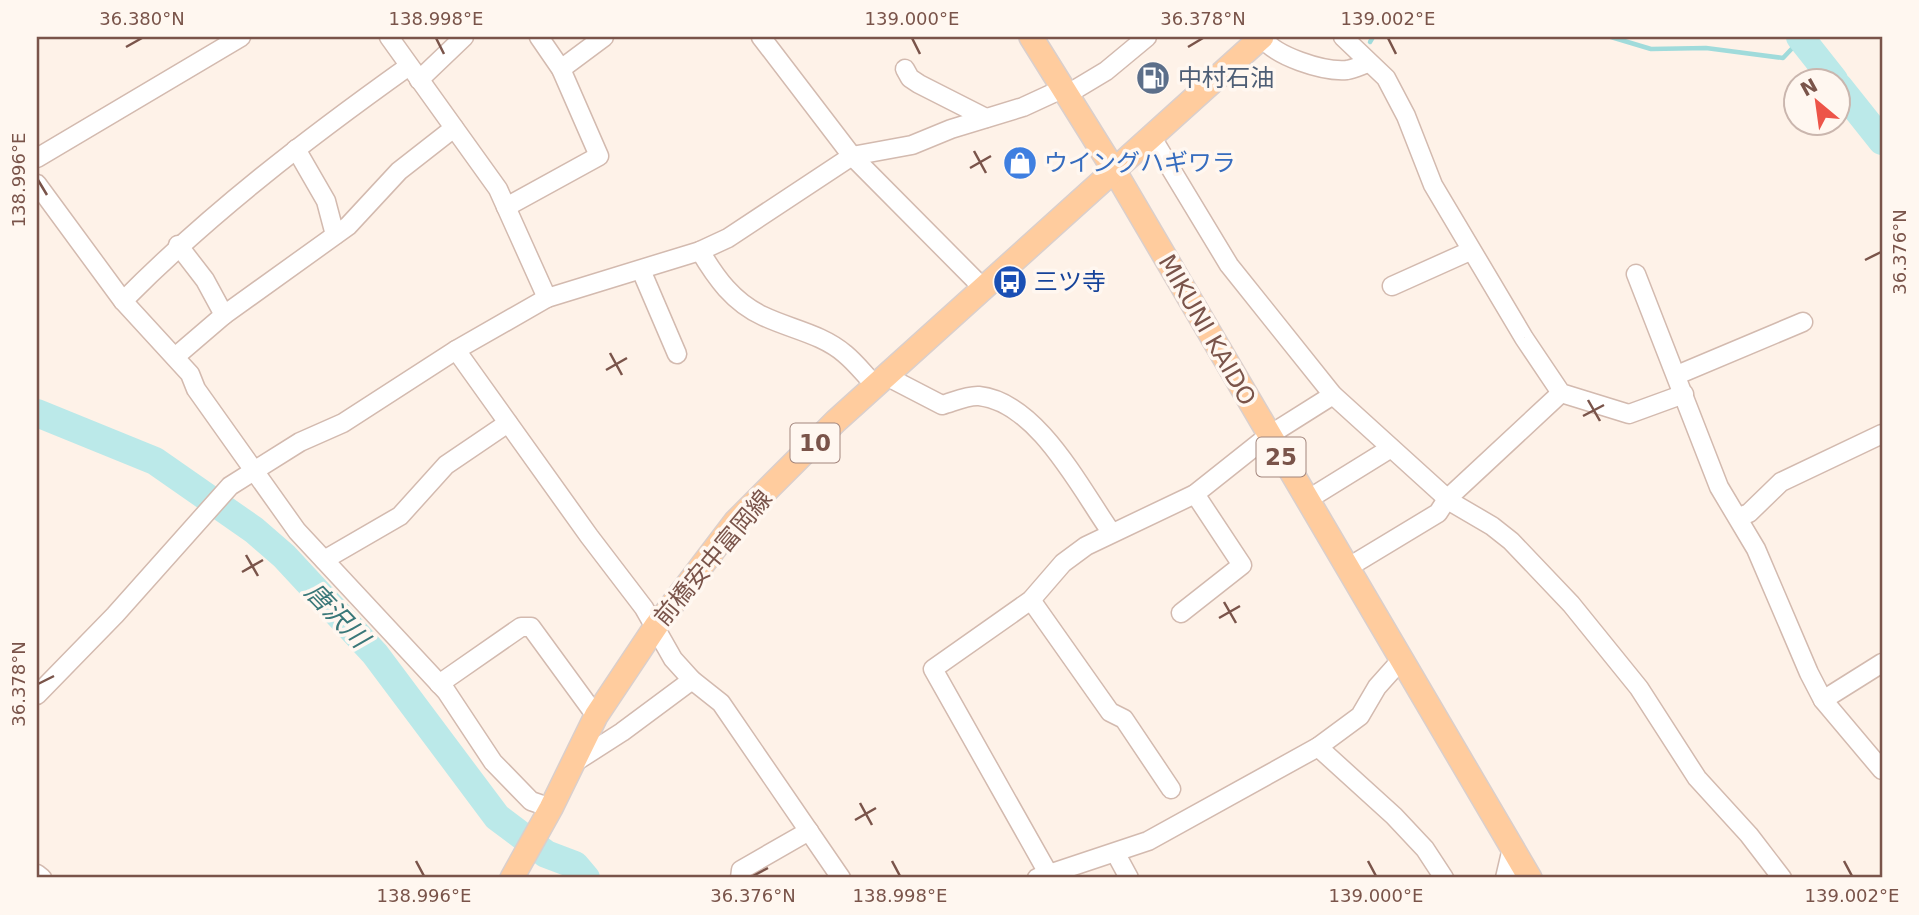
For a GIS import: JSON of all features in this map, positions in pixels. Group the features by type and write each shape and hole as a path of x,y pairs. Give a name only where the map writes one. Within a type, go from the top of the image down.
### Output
{"main road":[{"name":"MIKUNI KAIDO","path":"1031,37 1114,170 1530,878"},
{"name":"前橋安中富岡線","path":"512,878 551,808 596,716 656,626 736,522 881,380 1262,37"}],"street":[{"path":"37,158 242,37"},
{"path":"388,37 498,189 547,298"},
{"path":"123,302 178,245 296,149 414,73 464,37"},
{"path":"506,206 599,156 561,69 539,37"},
{"path":"561,69 604,37"},
{"path":"761,37 852,156 983,288"},
{"path":"37,695 115,615 218,497 300,442 343,424 456,349 547,298 700,251 751,225 852,156 912,145 1064,92 1106,71 1147,37"},
{"path":"1262,37 1269,48 1308,64 1347,70 1368,63"},
{"path":"1343,37 1386,78 1406,116 1433,185 1470,251 1561,393 1629,414 1684,394"},
{"path":"905,69 909,78 986,118"},
{"path":"175,356 224,315 348,226 399,171 454,128"},
{"path":"1151,136 1229,265 1333,395 1447,499 1511,541 1571,604 1639,688 1697,778 1749,835 1782,878"},
{"path":"296,149 326,201 335,235"},
{"path":"37,184 123,302 175,356 297,531 439,684 493,762 531,801 551,808"},
{"path":"178,245 205,280 224,315"},
{"path":"700,251 720,284 730,293 761,315 801,329 845,353 881,380 943,405 976,395 992,398 1026,416 1111,532"},
{"path":"1392,286 1470,251"},
{"path":"641,270 677,354"},
{"path":"1636,274 1718,487 1739,517 1823,700 1881,765"},
{"path":"1676,375 1803,322"},
{"path":"456,349 656,626 673,659 692,680 721,703 841,878"},
{"path":"1348,568 1438,513 1447,499 1561,393"},
{"path":"1333,395 1268,436 1195,494 1154,516 1111,532 1063,563 1031,600 933,669 1042,876 1078,872 1148,841 1318,747 1360,716 1377,687 1402,659"},
{"path":"324,560 400,516 446,465 508,423"},
{"path":"1739,517 1749,513 1781,482 1882,434"},
{"path":"1307,500 1391,448"},
{"path":"1181,613 1242,565 1195,494"},
{"path":"1031,600 1110,712 1124,719 1171,789"},
{"path":"439,684 521,627 531,627 596,716"},
{"path":"1823,700 1882,663"},
{"path":"572,764 622,732 692,680"},
{"path":"1318,747 1394,816 1425,849 1444,878"},
{"path":"740,878 741,870 809,831"},
{"path":"1505,878 1511,848"},
{"path":"1116,854 1129,878"},
{"path":"37,874 42,878"}],"waterway":[{"path":"1370,42 1373,37"},
{"path":"1611,37 1651,49 1706,48 1783,58 1801,39"},
{"path":"1800,37 1823,66"},
{"path":"1853,105 1882,141"},
{"name":"唐沢川","path":"37,413 155,461 254,530 284,556 375,654 497,817 546,854 575,865 586,878"}],"place":[{"name":"中村石油","path":"1153,78"},
{"name":"ウイングハギワラ","path":"1020,163"},
{"name":"三ツ寺","path":"1010,282"}]}
